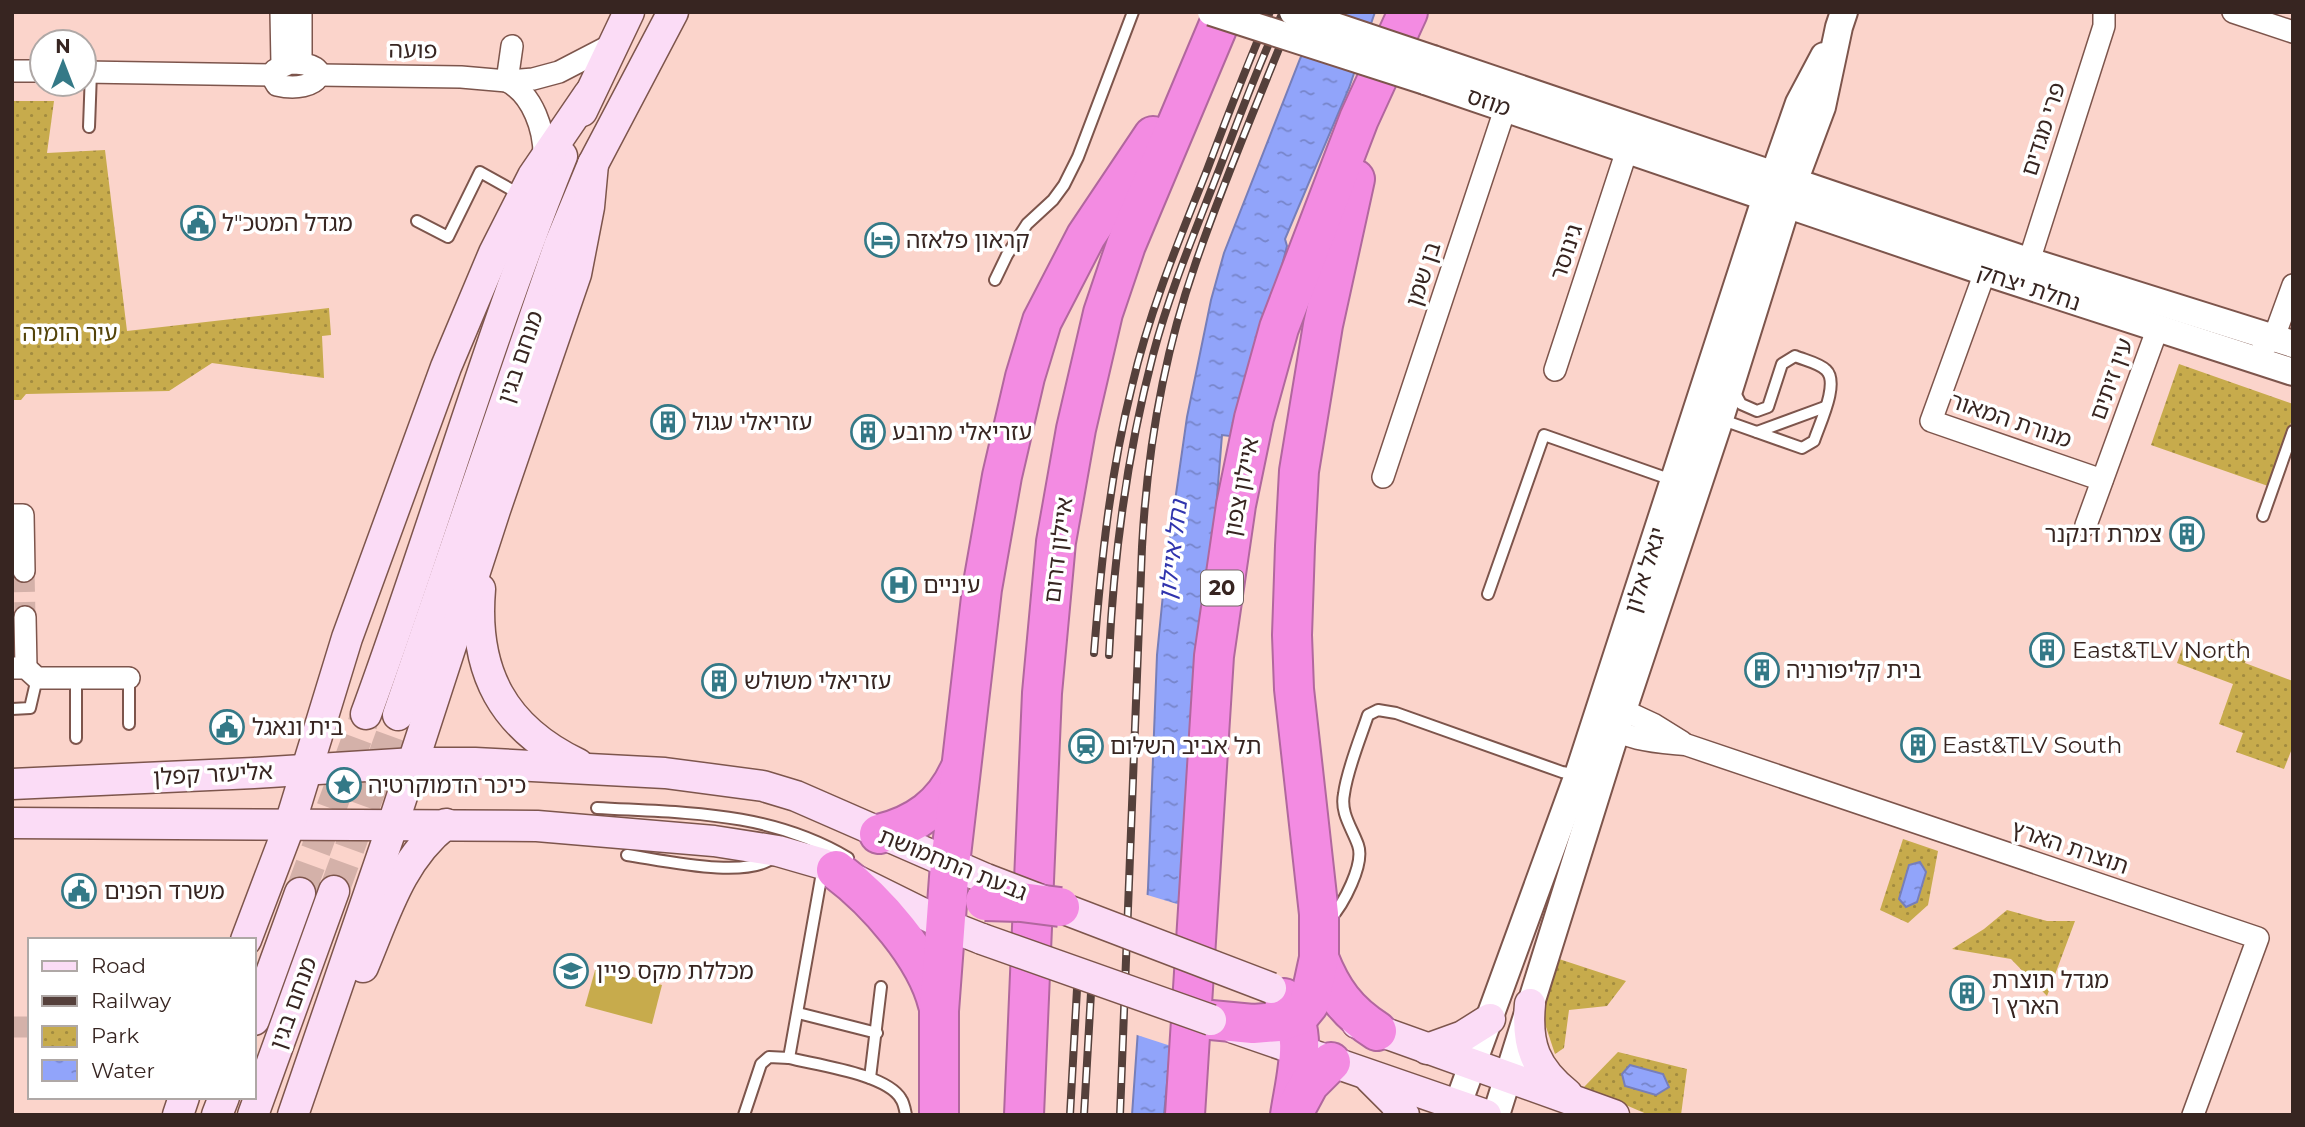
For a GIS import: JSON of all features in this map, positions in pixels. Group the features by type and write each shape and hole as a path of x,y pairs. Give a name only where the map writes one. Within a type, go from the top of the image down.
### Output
{"highway":[{"name":"איילון דרום","path":"1024,1115 1042,693 1056,542 1076,429 1103,313 1126,245 1224,12"},
{"name":"איילון צפון","path":"1185,1115 1214,656 1236,505 1254,418 1279,328 1374,85 1408,12"},
{"path":"939,1115 939,1011 944,923 961,766 982,589 1002,476 1025,377 1042,321 1086,236 1204,59"},
{"path":"1374,85 1323,325 1298,471 1292,635 1294,689 1319,944 1331,984 1346,1007 1377,1031"},
{"path":"939,1011 928,977 907,945 878,908 849,880 850,858 927,814 947,792 961,766"},
{"path":"944,923 957,909 985,890 1021,902 1060,907"},
{"path":"1292,1115 1309,1084 1298,1028 1319,944"},
{"path":"1211,1020 1298,1028"}],"main road":[{"name":"מנחם בגין","path":"366,714 404,611 533,229 589,94 629,12"},
{"name":"מנחם בגין","path":"398,715 559,246 593,164 673,12"},
{"path":"247,938 290,824 347,638 446,367 489,265 523,196 544,159 589,94"},
{"path":"293,1115 414,764 483,548 576,274 589,208 593,164"},
{"path":"483,548 479,627 482,652 505,707 524,729 546,748 592,768"},
{"name":"אליעזר קפלן","path":"12,784 414,764"},
{"name":"גבעת התחמושת","path":"414,764 592,768 666,773 763,786 826,808 850,858 897,900 982,939 1211,1020"},
{"name":"אליעזר קפלן","path":"12,823 393,824"},
{"name":"גבעת התחמושת","path":"393,824 537,826 621,832 714,841 778,851 950,864 985,890"},
{"path":"299,1115 405,869 425,843 446,824"},
{"name":"מנחם בגין","path":"253,1115 334,891"},
{"name":"מנחם בגין","path":"256,1014 300,893"},
{"path":"1060,907 1456,1110 1486,1115"},
{"path":"1530,1004 1528,1025 1536,1060 1560,1088 1576,1101"},
{"path":"1427,1049 1464,1036 1490,1019"},
{"path":"1298,1028 1377,1031 1614,1115"},
{"path":"1298,1028 1382,1090 1404,1115"}],"street":[{"path":"281,12 294,70"},
{"path":"294,70 301,12"},
{"name":"מוזס","path":"1211,12 1429,70 1781,190"},
{"name":"מוזס","path":"1293,12 1429,70"},
{"name":"פרי מגדים","path":"2029,261 2104,26 2104,12"},
{"path":"2233,12 2293,32"},
{"name":"יגאל אלון","path":"1456,1110 1578,775 1612,718 1720,419 1781,190 1800,103 1841,20"},
{"name":"פועה","path":"98,72 294,70 507,81 533,79 559,72 613,44"},
{"path":"512,46 507,81 520,90 534,111 543,138 544,159"},
{"name":"מוזס","path":"1509,97 1627,150 1781,190"},
{"name":"בן שמן","path":"1383,477 1509,97"},
{"name":"גינוסר","path":"1555,370 1627,150"},
{"name":"נחלת יצחק","path":"1781,190 2029,261 2283,340"},
{"name":"נחלת יצחק","path":"1781,190 1985,272 2293,372"},
{"name":"יגאל אלון","path":"1496,1115 1612,718 1675,481 1781,190"},
{"name":"מנורת המאור","path":"1985,272 1931,421 2102,480"},
{"path":"2230,352 2249,353 2283,340 2293,285"},
{"name":"עין זיתים","path":"2086,526 2157,330"},
{"path":"12,515 23,515 24,571"},
{"path":"25,617 25,671 76,678 129,678"},
{"name":"תוצרת הארץ","path":"1612,718 1640,738 1687,745 2258,938 2193,1115"}],"lane":[{"path":"995,280 1027,224 1054,200 1064,185 1078,157 1133,12"},
{"path":"88,98 89,127"},
{"path":"417,221 448,237 480,172 523,196"},
{"path":"1720,419 1802,448 1814,441 1832,386 1830,375 1824,368 1795,356 1782,364 1768,407 1757,411 1741,404 1735,397 1731,380"},
{"path":"1757,432 1825,407"},
{"path":"2263,516 2293,431"},
{"path":"1488,594 1520,516 1544,435 1675,481"},
{"path":"12,709 30,708 25,671"},
{"path":"76,678 76,738"},
{"path":"129,678 129,724"},
{"path":"1319,944 1355,878 1360,848 1346,819 1343,795 1368,715 1378,710 1396,713 1562,772 1578,775"},
{"path":"597,808 709,814 742,819 794,834 850,858 798,1013 789,1058"},
{"path":"627,855 726,868 765,864 778,851"},
{"path":"874,877 897,900"},
{"path":"870,1078 881,987"},
{"path":"798,1013 877,1032"},
{"path":"744,1115 761,1064 769,1057 789,1058 870,1078 891,1088 901,1099 906,1115"}],"green space":[{"name":"עיר הומיה","path":"12,101 54,101 47,153 105,150 127,331 329,308 331,335 322,336 324,378 212,363 169,391 26,394 21,400 12,400"},
{"path":"2179,364 2293,404 2293,417 2268,486 2151,445"},
{"path":"2231,639 2251,646 2245,663 2293,681 2293,746 2284,769 2236,752 2243,733 2219,724 2233,684 2177,663 2185,641 2225,656"},
{"path":"1903,839 1938,851 1928,905 1908,923 1880,910"},
{"path":"2007,910 2047,921 2075,921 2047,996 2011,959 1952,949 1984,929"},
{"path":"1556,958 1626,981 1607,1006 1569,1010 1564,1048 1555,1054 1540,1009"},
{"path":"596,967 662,985 652,1024 585,1006"},
{"path":"1618,1052 1687,1069 1681,1115 1649,1115 1584,1087"}],"water":[{"name":"נחל איילון","path":"1322,12 1375,12 1349,88 1285,239 1287,246 1238,437 1222,435 1164,1115 1132,1115 1148,888 1157,655 1166,564 1187,417 1211,300 1224,253 1300,59"},
{"path":"1920,862 1926,872 1917,902 1906,907 1899,899 1909,865"},
{"path":"1630,1065 1663,1074 1669,1087 1656,1095 1625,1086 1622,1074"}],"pier":[{"path":"1144,894 1187,907 1174,1047 1134,1034"}],"tunnel":[{"path":"24,571 25,617"},
{"path":"300,893 366,714"},
{"path":"334,891 398,715"},
{"path":"12,1027 28,1027"}],"railway":[{"path":"1094,653 1112,485 1139,358 1175,250 1270,12"},
{"path":"1109,655 1123,504 1153,355 1191,242 1283,12"},
{"path":"1120,1115 1142,547 1153,439 1174,333 1195,265 1236,155 1296,12"},
{"path":"1070,1115 1077,989"},
{"path":"1084,1115 1091,993"}],"place":[{"name":"מגדל המטכ\"ל","path":"198,223"},
{"name":"קראון פלאזה","path":"882,240"},
{"name":"עזריאלי עגול","path":"668,422"},
{"name":"עזריאלי מרובע","path":"868,432"},
{"name":"צמרת דנקנר","path":"2187,534"},
{"name":"עיניים","path":"899,585"},
{"name":"East&TLV North","path":"2047,650"},
{"name":"בית קליפורניה","path":"1762,670"},
{"name":"עזריאלי משולש","path":"719,681"},
{"name":"בית ונאגל","path":"227,727"},
{"name":"East&TLV South","path":"1918,745"},
{"name":"תל אביב השלום","path":"1086,746"},
{"name":"כיכר הדמוקרטיה","path":"344,785"},
{"name":"משרד הפנים","path":"79,891"},
{"name":"מכללת מקס פיין","path":"571,971"},
{"name":"מגדל תוצרת הארץ 1","path":"1967,993"}]}
